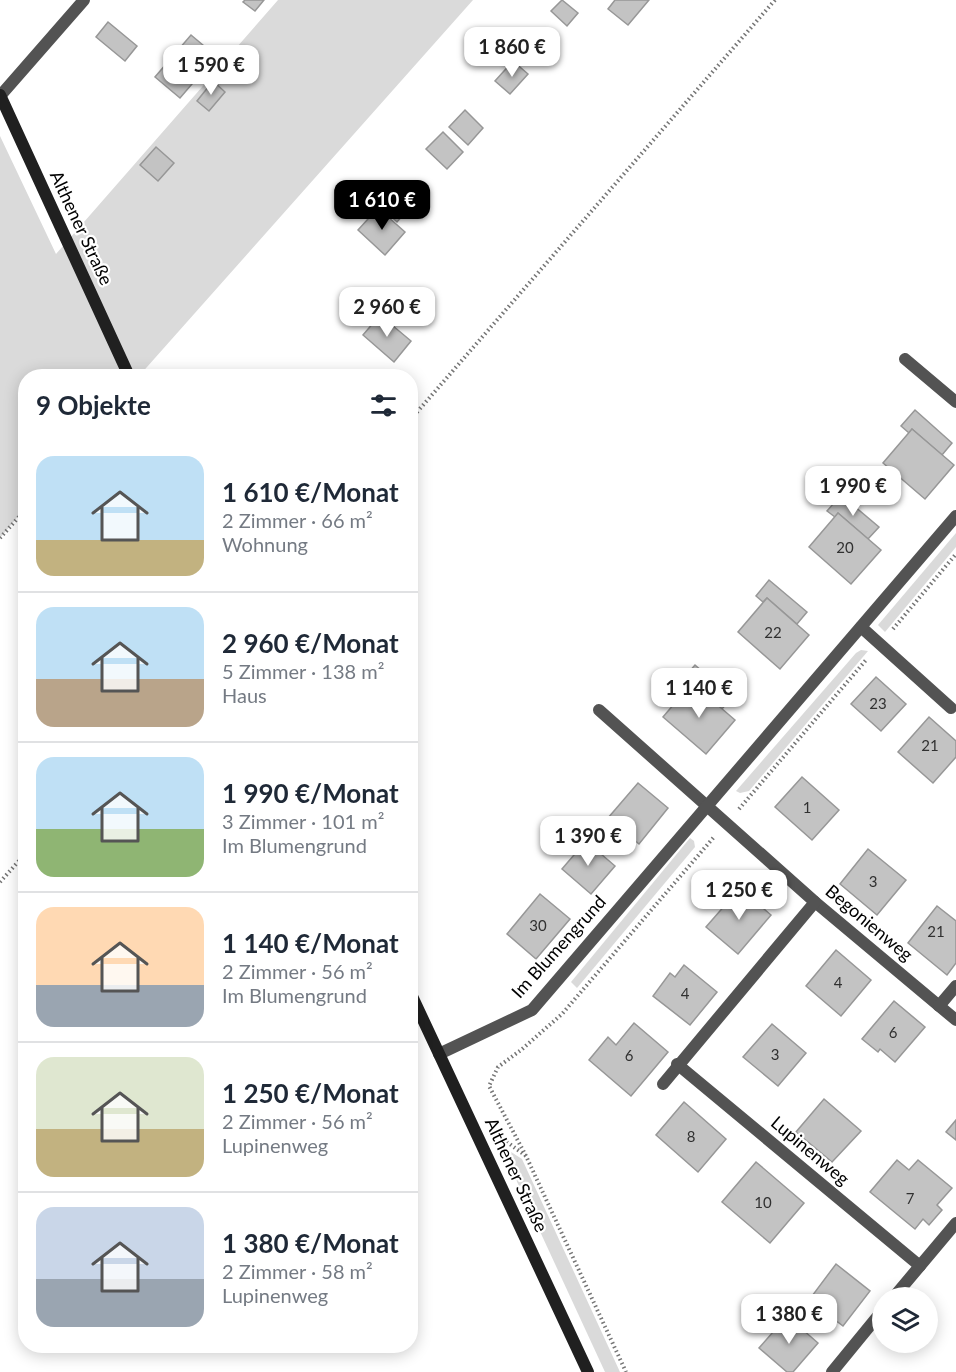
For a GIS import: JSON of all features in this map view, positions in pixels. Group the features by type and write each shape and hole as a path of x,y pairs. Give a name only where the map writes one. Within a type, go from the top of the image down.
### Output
{"main road":[{"name":"Althener Straße","path":"0,96 126,369"},
{"name":"Althener Straße","path":"418,1009 588,1372"}],"street":[{"path":"0,96 84,0"},
{"path":"906,360 956,402"},
{"name":"Im Blumengrund","path":"439,1054 532,1010 956,516"},
{"path":"861,627 951,708"},
{"path":"599,710 706,806"},
{"name":"Begonienweg","path":"706,806 815,902 956,1020"},
{"path":"663,1084 677,1064 815,902"},
{"path":"939,1006 956,986"},
{"name":"Lupinenweg","path":"677,1064 920,1266"},
{"path":"902,1287 956,1223"},
{"path":"832,1372 872,1323"}],"path":[{"path":"418,411 775,0"},
{"path":"0,538 18,518"},
{"path":"626,1372 526,1156 489,1086 498,1066 521,1050 562,1014 956,554"},
{"path":"0,882 18,862"},
{"path":"500,1131 503,1139 526,1156"}],"shaded area":[{"path":"278,0 473,0 145,369 18,369 18,516 0,538 0,136 56,254"},
{"path":"956,533 956,547 885,632 878,625"},
{"path":"861,650 868,651 749,791 740,793 736,791 856,653"},
{"path":"690,838 694,841 695,847 577,988 571,982"},
{"path":"500,1145 522,1159 620,1372 605,1372"}],"building":[{"path":"245,0 264,0 255,11 243,2"},
{"path":"562,0 578,13 567,26 551,11"},
{"path":"615,0 649,0 628,25 608,9"},
{"path":"108,22 137,46 125,61 96,37"},
{"path":"191,35 216,56 180,98 155,77"},
{"path":"513,61 528,74 510,94 495,81"},
{"path":"213,81 225,92 209,111 197,101"},
{"path":"465,110 483,128 468,145 449,127"},
{"path":"443,132 463,152 447,169 426,149"},
{"path":"156,147 174,163 158,181 140,165"},
{"path":"389,187 410,207 397,222 376,202"},
{"path":"378,208 405,232 385,255 358,230"},
{"path":"380,315 411,341 394,362 363,335"},
{"path":"915,410 952,443 942,455 912,429 909,433 901,426"},
{"path":"912,429 954,465 925,499 883,463"},
{"path":"841,495 879,527 868,539 838,513 835,517 827,511"},
{"path":"838,513 881,550 851,584 809,547"},
{"path":"769,580 807,612 797,624 767,598 763,602 756,596"},
{"path":"767,598 809,635 780,669 738,632"},
{"path":"695,665 732,697 722,709 692,683 688,688 681,681"},
{"path":"876,677 906,704 881,731 851,704"},
{"path":"692,683 735,720 706,754 663,717"},
{"path":"929,717 956,741 956,757 933,783 898,752"},
{"path":"802,777 839,810 812,840 775,807"},
{"path":"638,783 668,808 639,844 608,818"},
{"path":"586,841 615,866 591,894 562,869"},
{"path":"868,849 906,880 877,915 840,884"},
{"path":"740,888 771,915 738,954 706,927"},
{"path":"540,894 570,919 536,959 507,934"},
{"path":"937,906 956,921 956,963 947,975 908,943"},
{"path":"836,950 871,980 841,1016 806,986"},
{"path":"684,965 717,992 690,1025 653,996 670,973 675,977"},
{"path":"894,1001 925,1027 895,1062 880,1049 878,1052 862,1039"},
{"path":"634,1023 668,1052 631,1096 589,1060 608,1037 616,1045"},
{"path":"772,1024 806,1053 778,1086 743,1057"},
{"path":"824,1099 861,1131 832,1162 796,1132"},
{"path":"684,1102 726,1139 698,1172 656,1135"},
{"path":"956,1120 956,1140 946,1132"},
{"path":"897,1160 909,1170 918,1160 952,1188 937,1205 942,1210 929,1225 923,1219 915,1229 870,1192"},
{"path":"756,1162 804,1203 770,1243 722,1202"},
{"path":"836,1264 870,1291 843,1326 809,1300"},
{"path":"787,1316 818,1343 793,1372 787,1372 759,1348"}]}
